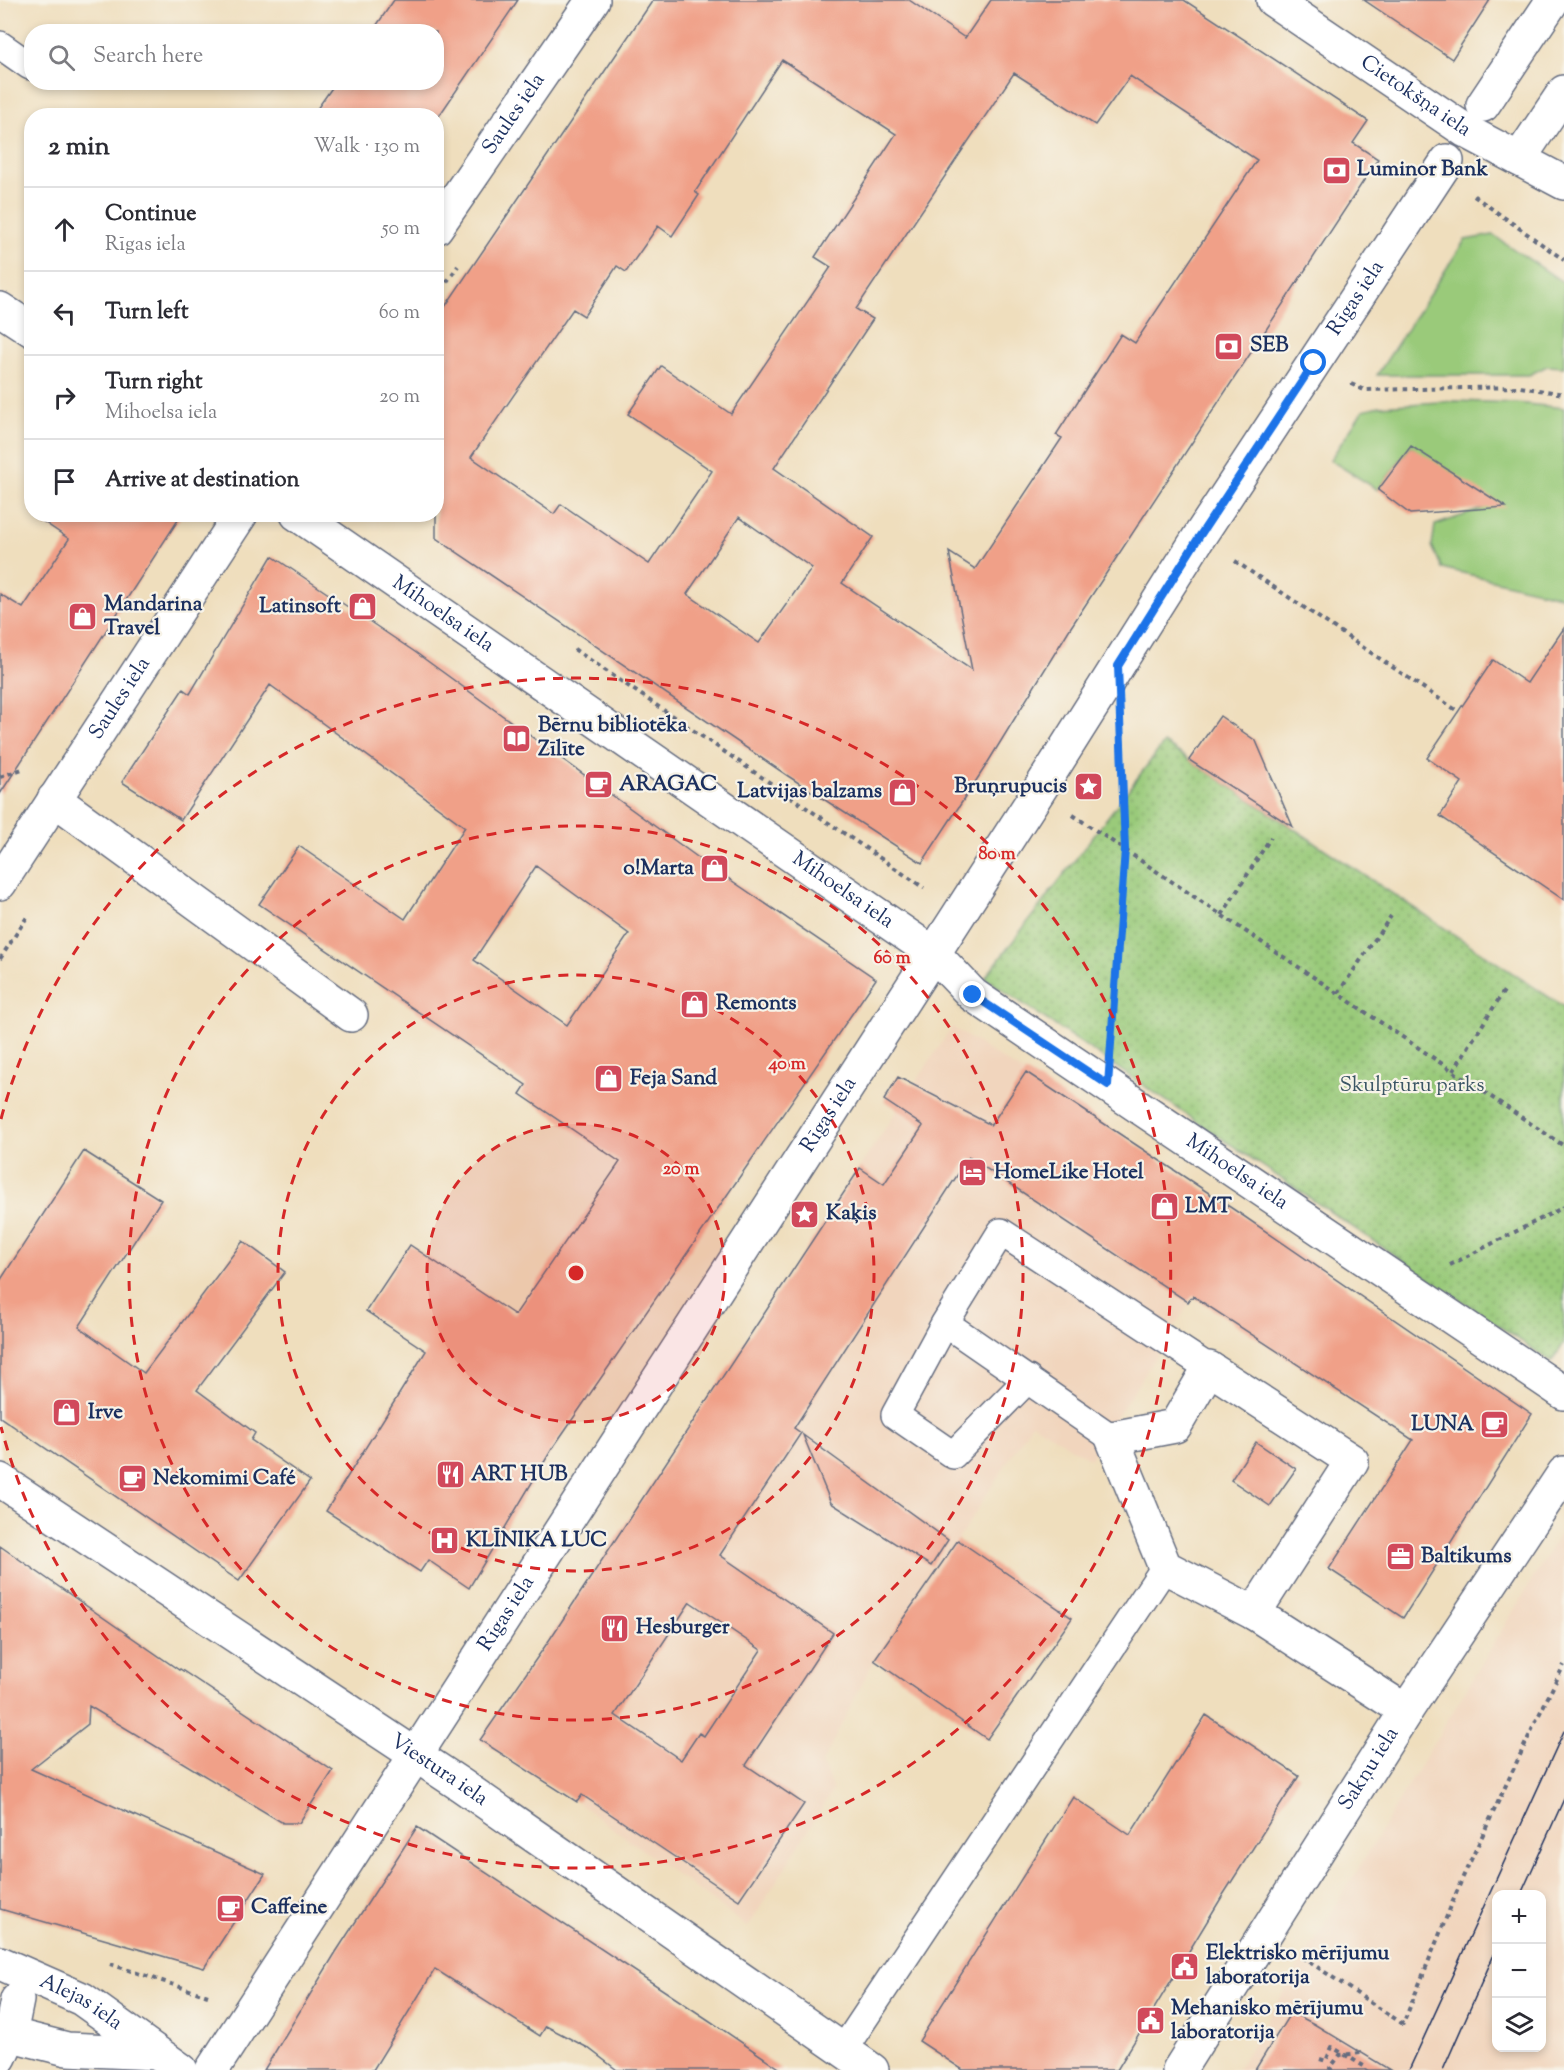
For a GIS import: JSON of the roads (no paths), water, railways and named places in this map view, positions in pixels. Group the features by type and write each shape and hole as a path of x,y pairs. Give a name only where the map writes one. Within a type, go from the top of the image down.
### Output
{"street":[{"name":"Saules iela","path":"444,216 593,0"},
{"name":"Cietokšņa iela","path":"1273,0 1466,131 1564,183"},
{"path":"1483,105 1553,0"},
{"path":"1519,159 1564,92"},
{"name":"Rīgas iela","path":"212,2070 1038,792 1199,537 1443,167"},
{"path":"0,309 24,325"},
{"name":"Saules iela","path":"0,883 236,522"},
{"name":"Mihoelsa iela","path":"309,522 933,953 973,995 1564,1394"},
{"path":"54,799 351,1015"},
{"path":"1254,1612 1352,1461 1209,1368 1175,1426 1112,1438 1165,1567 1254,1612 1406,1711"},
{"name":"Sakņu iela","path":"1179,2070 1406,1711 1564,1473"},
{"name":"Viestura iela","path":"0,1480 414,1755 872,2070"},
{"name":"Alejas iela","path":"0,1963 82,1999 168,2061"},
{"path":"3,2041 17,2000"},
{"name":"Alejas iela","path":"3,2041 168,2061"}],"lane":[{"path":"0,45 24,62"},
{"path":"1028,1379 953,1455 895,1415 945,1323 1001,1232 1209,1368"},
{"path":"945,1323 1112,1438"},
{"path":"843,2050 1165,1567"}],"tram line":[{"path":"1409,2070 1564,1731"},
{"path":"1523,1890 1564,1799"},
{"path":"1443,2070 1492,1959"}],"place":[{"name":"Luminor Bank","path":"1336,170"},
{"name":"SEB","path":"1229,346"},
{"name":"Latinsoft","path":"362,607"},
{"name":"Mandarina Travel","path":"83,617"},
{"name":"Bērnu bibliotēka Zīlīte","path":"517,738"},
{"name":"ARAGAC","path":"598,785"},
{"name":"Bruņrupucis","path":"1088,787"},
{"name":"Latvijas balzams","path":"903,792"},
{"name":"o!Marta","path":"715,869"},
{"name":"Remonts","path":"695,1004"},
{"name":"Feja Sand","path":"609,1079"},
{"name":"HomeLike Hotel","path":"973,1173"},
{"name":"LMT","path":"1164,1207"},
{"name":"Kaķis","path":"805,1214"},
{"name":"Irve","path":"67,1413"},
{"name":"LUNA","path":"1495,1425"},
{"name":"ART HUB","path":"450,1475"},
{"name":"Nekomimi Café","path":"132,1479"},
{"name":"KLĪNIKA LUC","path":"445,1541"},
{"name":"Baltikums","path":"1400,1557"},
{"name":"Hesburger","path":"615,1628"},
{"name":"Caffeine","path":"230,1908"},
{"name":"Elektrisko mērījumu laboratorija","path":"1185,1966"},
{"name":"Mehanisko mērījumu laboratorija","path":"1150,2021"}],"park label":[{"name":"Skulptūru parks","path":"1412,1086"}]}
